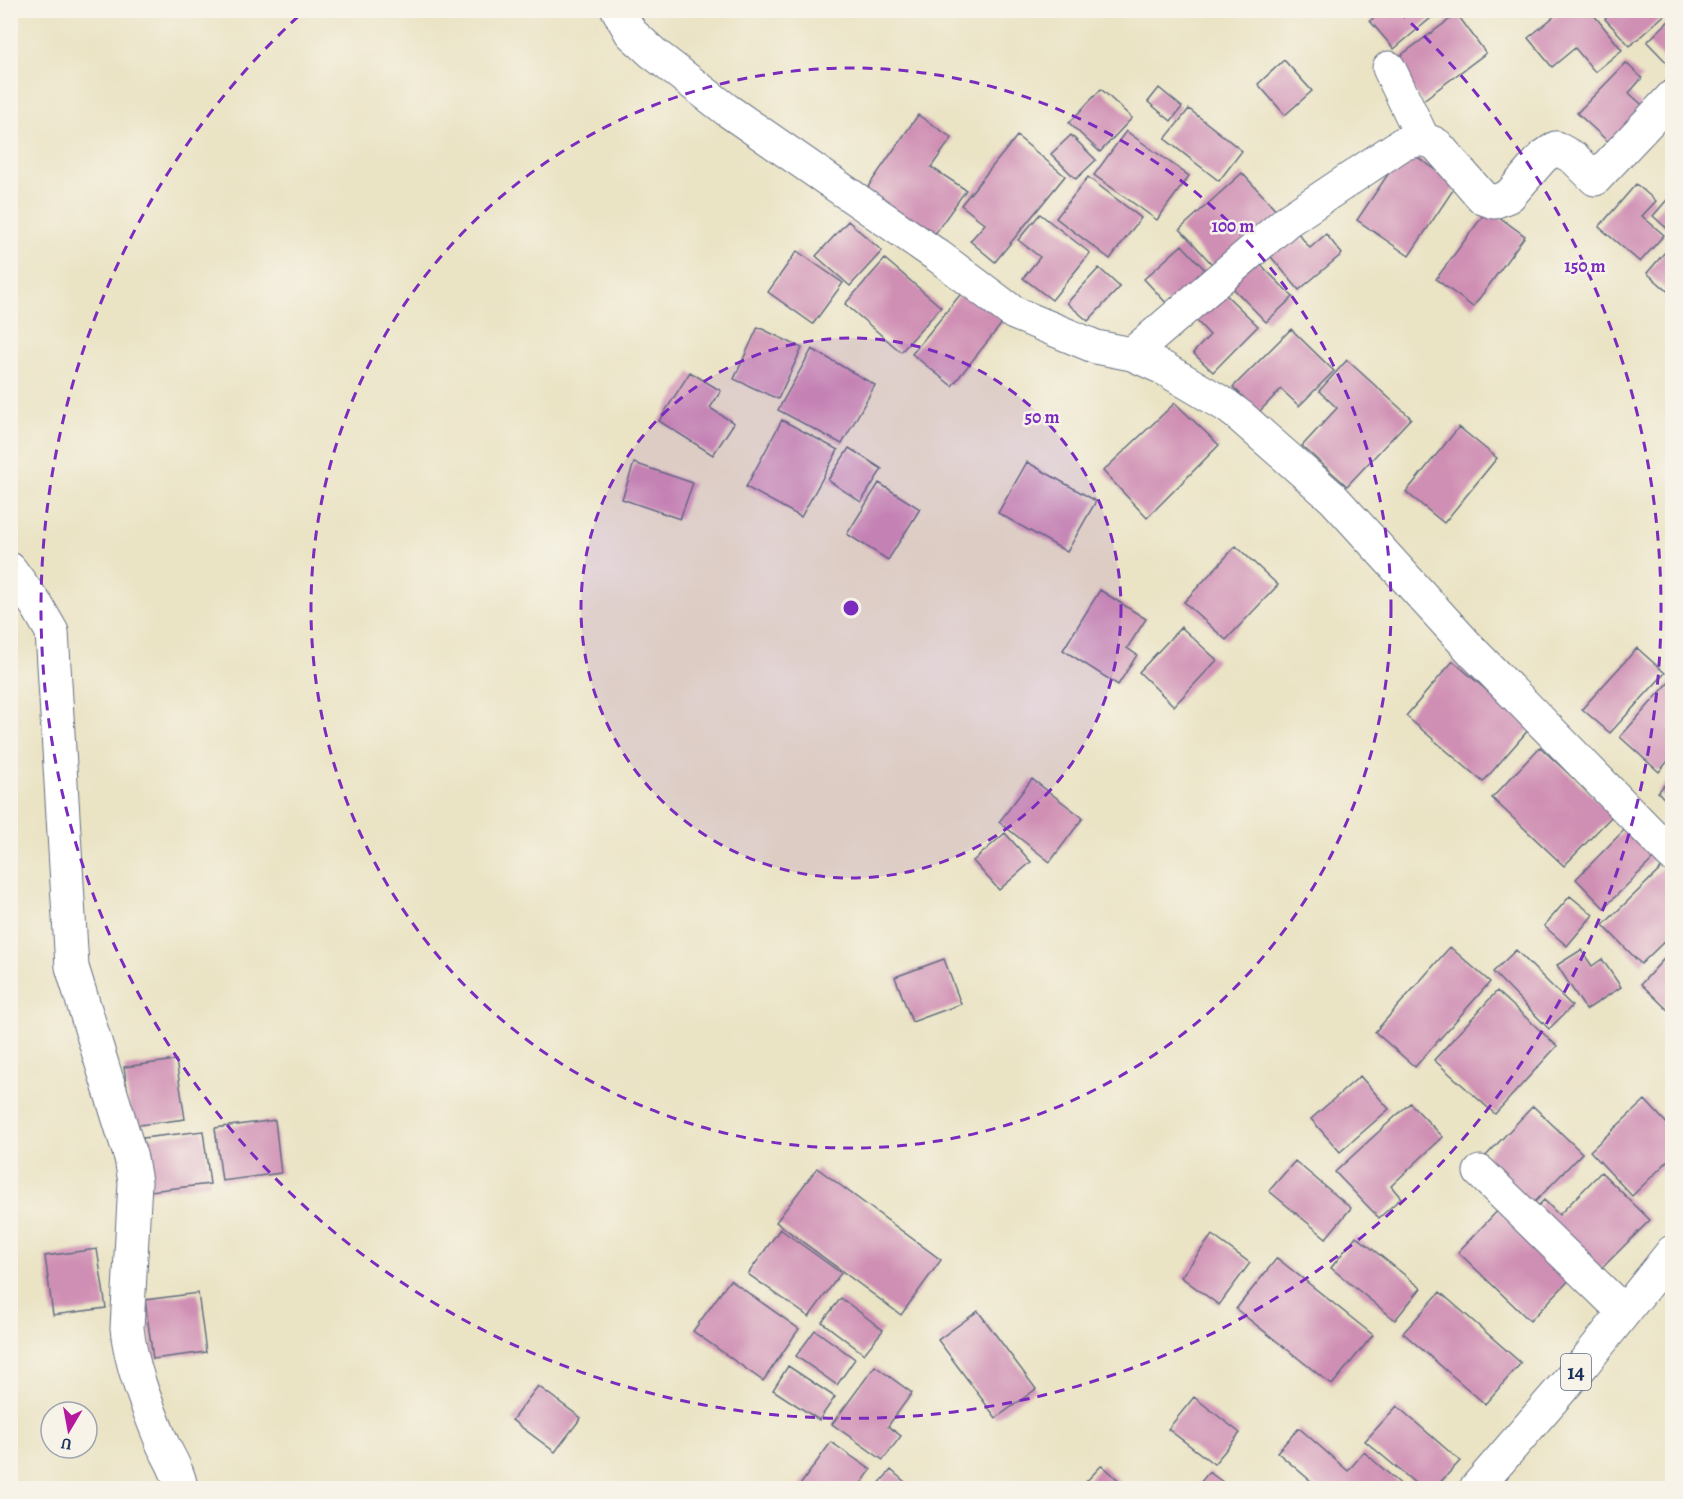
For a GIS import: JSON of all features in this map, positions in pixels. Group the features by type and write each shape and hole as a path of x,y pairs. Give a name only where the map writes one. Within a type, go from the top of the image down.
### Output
{"main road":[{"path":"618,10 631,33 653,53 728,110 938,256 1014,313 1096,347 1132,354 1163,368 1227,406 1333,498 1473,652 1672,855"},
{"path":"1389,68 1423,139"},
{"path":"1132,354 1287,221 1402,144 1423,139 1437,145 1483,198 1494,202 1509,196 1543,157 1556,148 1574,158 1595,179 1672,98"},
{"path":"10,569 46,619 52,632 72,967 130,1158 135,1182 127,1328 129,1348 134,1368 182,1488"},
{"path":"1480,1172 1624,1312"},
{"name":"14","path":"1477,1488 1584,1363 1672,1252"}],"building":[{"path":"1382,10 1427,10 1432,17 1394,49 1370,21"},
{"path":"1562,10 1590,10 1622,50 1595,72 1575,48 1552,67 1528,38"},
{"path":"1615,10 1670,10 1630,46 1605,19"},
{"path":"1457,14 1486,53 1422,101 1392,62"},
{"path":"1672,18 1672,68 1647,42"},
{"path":"1284,60 1312,91 1285,115 1258,84"},
{"path":"1626,63 1642,78 1629,93 1649,111 1615,148 1577,113"},
{"path":"1159,88 1182,107 1171,121 1148,102"},
{"path":"1101,89 1132,118 1100,152 1069,123"},
{"path":"1189,109 1242,151 1219,181 1165,139"},
{"path":"918,115 952,138 931,167 966,190 932,238 865,191"},
{"path":"1126,131 1189,176 1157,220 1094,175"},
{"path":"1071,135 1096,160 1076,179 1051,154"},
{"path":"1017,136 1065,176 995,262 970,241 985,224 961,205"},
{"path":"1405,149 1457,184 1409,256 1357,220"},
{"path":"1242,173 1281,215 1219,272 1180,229"},
{"path":"1088,177 1141,218 1110,259 1056,218"},
{"path":"1636,184 1656,201 1642,216 1664,235 1640,262 1599,227"},
{"path":"1672,194 1672,233 1653,216"},
{"path":"1488,209 1525,236 1473,307 1436,279"},
{"path":"1040,214 1090,253 1052,300 1023,278 1040,257 1018,240"},
{"path":"848,221 882,251 850,286 816,256"},
{"path":"1293,227 1310,248 1326,234 1342,254 1299,290 1266,251"},
{"path":"1672,244 1672,295 1647,273"},
{"path":"1182,245 1207,272 1169,306 1144,279"},
{"path":"797,251 843,283 813,324 768,292"},
{"path":"1253,257 1293,297 1266,322 1227,282"},
{"path":"885,259 941,307 901,352 845,304"},
{"path":"1099,268 1120,287 1088,321 1067,303"},
{"path":"964,290 1004,321 952,386 912,354"},
{"path":"1221,290 1258,326 1213,372 1193,353 1210,335 1194,318"},
{"path":"758,327 802,348 778,399 734,379"},
{"path":"1291,329 1334,371 1299,406 1281,389 1259,412 1233,387"},
{"path":"812,349 875,385 842,444 778,410"},
{"path":"1347,360 1411,418 1347,486 1302,446 1337,408 1319,391"},
{"path":"690,372 721,391 710,408 734,423 713,455 659,421"},
{"path":"1175,403 1219,445 1147,518 1103,471"},
{"path":"782,420 838,450 801,517 746,487"},
{"path":"1459,427 1497,458 1444,523 1406,492"},
{"path":"849,448 882,469 861,502 828,480"},
{"path":"1027,462 1096,501 1067,552 998,513"},
{"path":"634,463 693,483 680,519 622,499"},
{"path":"879,483 920,509 888,560 847,534"},
{"path":"1236,546 1278,585 1226,640 1184,602"},
{"path":"1100,590 1146,619 1127,648 1137,655 1118,685 1063,650"},
{"path":"1181,627 1217,660 1174,706 1139,672"},
{"path":"1637,648 1665,673 1610,733 1582,709"},
{"path":"1453,661 1530,728 1483,782 1406,716"},
{"path":"1672,679 1672,756 1659,772 1620,737"},
{"path":"1540,747 1613,815 1564,866 1492,798"},
{"path":"1672,777 1672,807 1658,792"},
{"path":"1032,779 1083,818 1050,862 999,822"},
{"path":"1628,826 1657,855 1604,908 1576,879"},
{"path":"1005,833 1031,862 999,890 973,861"},
{"path":"1669,861 1672,865 1672,934 1641,964 1603,925"},
{"path":"1570,896 1593,915 1567,946 1544,926"},
{"path":"1450,947 1490,982 1415,1067 1375,1032"},
{"path":"1516,950 1572,1006 1549,1029 1493,972"},
{"path":"1581,950 1592,966 1602,959 1621,987 1586,1010 1557,965"},
{"path":"1672,950 1672,1014 1641,984"},
{"path":"944,959 961,1004 912,1022 895,977"},
{"path":"1497,991 1557,1046 1495,1114 1434,1060"},
{"path":"176,1060 185,1119 132,1126 124,1067"},
{"path":"1360,1076 1389,1109 1340,1152 1311,1119"},
{"path":"1645,1100 1672,1129 1672,1157 1632,1196 1590,1151"},
{"path":"1410,1103 1443,1137 1391,1186 1401,1198 1379,1218 1335,1172"},
{"path":"1533,1106 1582,1153 1531,1206 1482,1160"},
{"path":"275,1120 281,1173 222,1181 215,1128"},
{"path":"203,1131 210,1184 150,1191 143,1138"},
{"path":"1295,1161 1351,1208 1326,1238 1269,1191"},
{"path":"817,1168 941,1260 901,1315 776,1222"},
{"path":"1601,1172 1650,1220 1596,1274 1533,1211 1544,1200 1559,1215"},
{"path":"1505,1203 1578,1271 1530,1321 1458,1252"},
{"path":"780,1229 841,1273 809,1317 748,1274"},
{"path":"1212,1235 1250,1263 1219,1305 1181,1277"},
{"path":"1356,1236 1421,1288 1395,1320 1331,1268"},
{"path":"97,1249 106,1308 53,1315 45,1256"},
{"path":"1277,1258 1373,1335 1332,1385 1236,1309"},
{"path":"730,1280 799,1329 763,1381 693,1331"},
{"path":"1440,1292 1521,1363 1485,1404 1403,1333"},
{"path":"198,1293 206,1352 153,1359 145,1300"},
{"path":"841,1298 883,1330 864,1354 822,1322"},
{"path":"978,1311 1036,1389 996,1418 938,1340"},
{"path":"815,1330 855,1359 837,1385 796,1356"},
{"path":"788,1366 835,1397 819,1420 773,1390"},
{"path":"875,1366 912,1393 888,1426 901,1436 883,1460 832,1424"},
{"path":"538,1386 581,1418 555,1452 512,1420"},
{"path":"1194,1397 1240,1433 1214,1464 1168,1429"},
{"path":"1397,1406 1460,1461 1435,1488 1421,1488 1365,1441"},
{"path":"1299,1428 1348,1471 1364,1452 1405,1488 1319,1488 1277,1452"},
{"path":"831,1442 871,1470 858,1488 798,1488"},
{"path":"1102,1465 1127,1488 1080,1488"},
{"path":"891,1470 912,1488 875,1488"},
{"path":"1209,1472 1231,1488 1196,1488"}]}
